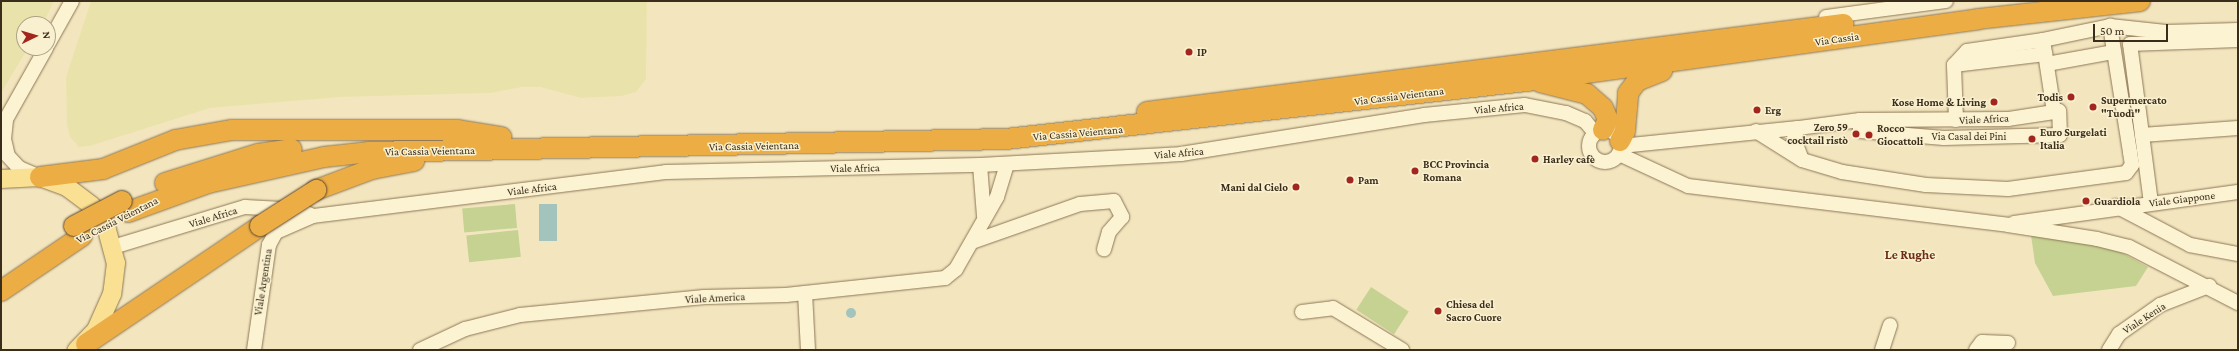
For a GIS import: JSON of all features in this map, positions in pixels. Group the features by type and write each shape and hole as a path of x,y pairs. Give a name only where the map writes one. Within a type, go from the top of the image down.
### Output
{"highway":[{"name":"Via Cassia","path":"1492,68 2032,1"},
{"name":"Via Cassia","path":"1535,80 2140,1"},
{"path":"1631,51 1655,38 1800,20"},
{"path":"1620,147 1625,131 1624,104 1637,81 1691,59"},
{"name":"Via Cassia Veientana","path":"544,143 1007,127 1492,68"},
{"path":"1535,80 1587,94 1603,108 1608,120 1599,132"},
{"name":"Via Cassia Veientana","path":"1,275 125,206 208,183 324,157 370,152 501,143 1006,139 1535,80"},
{"path":"40,177 103,169 175,140 232,130 458,130 501,143"},
{"path":"82,347 260,226 316,190 372,168 501,143"},
{"name":"Via Cassia Veientana","path":"1,291 78,231"}],"main road":[{"path":"1,179 40,177 67,188 86,201 100,218 113,247 116,270 112,294 82,347"}],"street":[{"path":"56,30 72,1"},
{"path":"1800,20 1946,1"},
{"path":"1599,132 1589,144 1593,158 1608,162 1620,147 1756,131 1802,160 1842,172 1926,185 2008,189 2126,173 2132,165 2110,26"},
{"path":"2045,53 2110,26 2166,32 2238,30"},
{"path":"2151,203 2130,44 2238,40"},
{"path":"1956,120 1954,65 1966,51 2045,53 2114,52"},
{"path":"2045,53 2054,112"},
{"path":"40,177 19,168 8,156 4,139 3,124 41,56"},
{"name":"Viale Africa","path":"113,247 245,208 300,210 313,216 666,172 980,165 1180,154 1424,115 1526,105 1566,113 1585,121 1599,132 1615,134 1620,147 1688,186 2008,225 2129,247 2209,286 2238,303"},
{"name":"Via Casal dei Pini","path":"1860,120 1860,131 1928,136 2060,135 2058,111 2054,112"},
{"name":"Viale Africa","path":"1756,131 1798,128 1860,120 2008,119 2054,112"},
{"path":"1798,128 1794,140 1802,160"},
{"path":"2142,135 2238,128"},
{"name":"Viale America","path":"420,350 465,328 520,315 704,297 805,293 945,278 956,269 997,197 1007,164"},
{"path":"980,165 984,219"},
{"name":"Viale Giappone","path":"2008,225 2116,206 2238,192"},
{"path":"972,242 1080,204 1114,201 1122,217 1110,232 1104,250"},
{"path":"2116,206 2190,245 2238,254"},
{"name":"Viale Argentina","path":"254,350 268,245 276,232 313,216"},
{"name":"Viale Kenia","path":"2109,350 2119,334 2160,305 2209,286"},
{"path":"805,293 808,350"},
{"path":"1302,312 1333,308 1402,350"},
{"path":"1882,350 1890,325"},
{"path":"1976,350 1982,342 2008,344"}],"shaded area":[{"path":"1,1 54,1 47,16 16,16 16,56 23,56 1,93"},
{"path":"91,1 647,1 646,79 636,92 622,96 581,98 540,87 522,87 491,93 340,97 210,108 90,146 79,147 70,137 67,125 66,77"}],"green space":[{"path":"515,204 517,228 464,233 462,209"},
{"path":"518,230 521,257 469,262 466,235"},
{"path":"2031,235 2115,249 2148,267 2136,286 2053,296 2035,263"},
{"path":"1371,287 1409,312 1394,334 1356,310"}],"water":[{"path":"539,204 557,204 557,241 539,241"},
{"path":"849,308 853,308 855,309 855,317 849,318 846,315 846,311"}],"place":[{"name":"IP","path":"1189,52"},
{"name":"Todis","path":"2071,97"},
{"name":"Kose Home & Living","path":"1994,102"},
{"name":"Supermercato \"Tuodì\"","path":"2093,107"},
{"name":"Erg","path":"1757,110"},
{"name":"Zero 59 cocktail ristò","path":"1856,134"},
{"name":"Rocco Giocattoli","path":"1869,135"},
{"name":"Euro Surgelati Italia","path":"2032,139"},
{"name":"Harley cafè","path":"1535,159"},
{"name":"BCC Provincia Romana","path":"1415,171"},
{"name":"Pam","path":"1350,180"},
{"name":"Mani dal Cielo","path":"1296,187"},
{"name":"Guardiola","path":"2086,201"},
{"name":"Chiesa del Sacro Cuore","path":"1438,311"}],"district":[{"name":"Le Rughe","path":"1910,255"}]}
